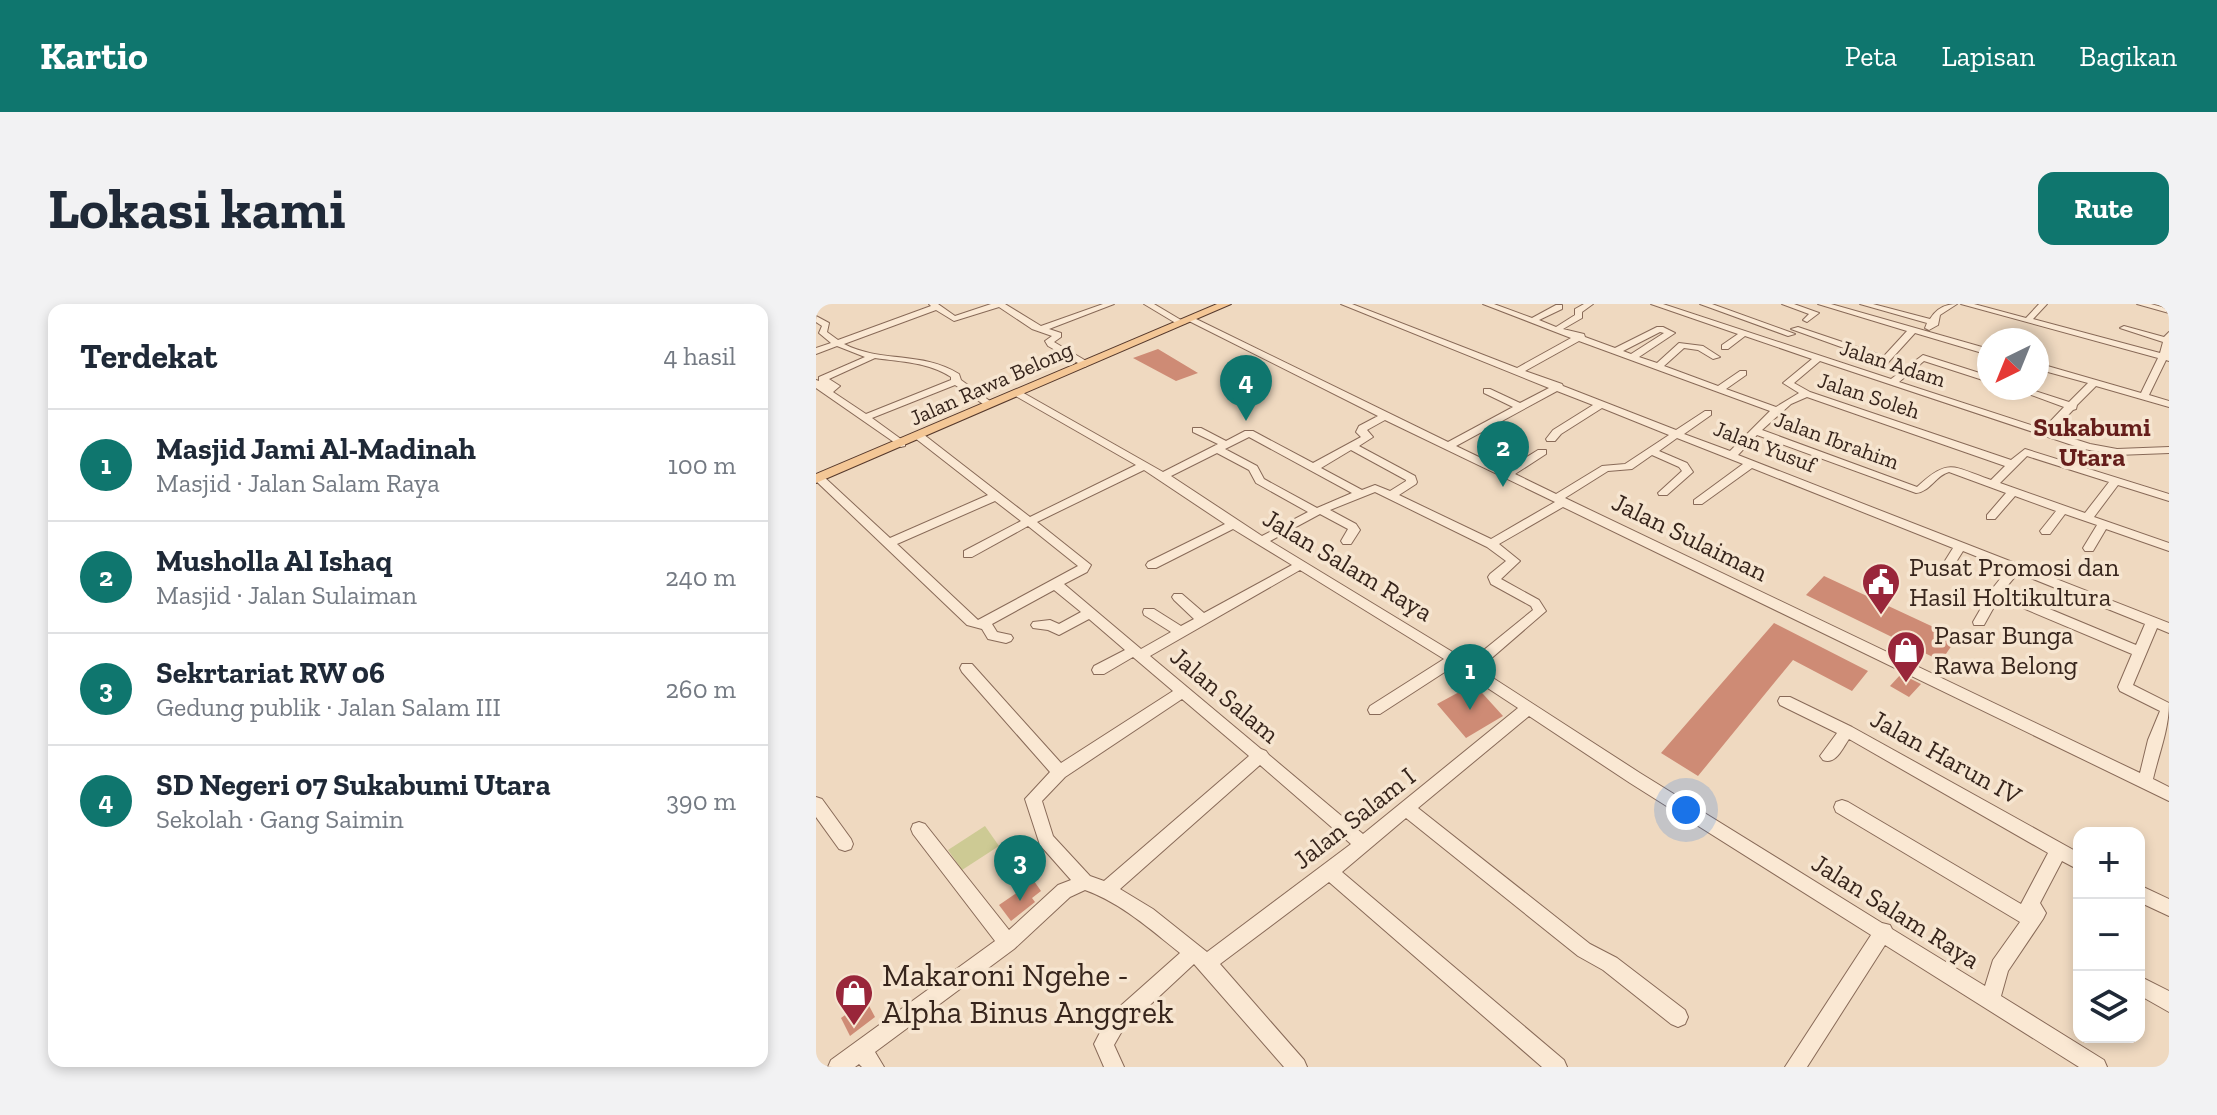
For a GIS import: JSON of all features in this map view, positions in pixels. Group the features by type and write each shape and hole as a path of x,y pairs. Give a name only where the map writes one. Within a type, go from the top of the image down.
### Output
{"main road":[{"name":"Jalan Rawa Belong","path":"818,479 1226,304"}],"street":[{"path":"816,351 934,305 954,319 999,304 1058,335 1049,341 1051,344 1085,364"},
{"path":"1042,329 1110,304"},
{"path":"1148,304 1187,321"},
{"name":"Jalan Yusuf","path":"1345,304 2169,628"},
{"path":"1488,304 1778,411"},
{"path":"1504,310 1516,304"},
{"path":"1558,329 1579,316 1578,311 1589,304"},
{"name":"Jalan Adam","path":"1655,304 2045,433 2109,451 2169,450"},
{"path":"1685,315 1704,304 1886,360"},
{"path":"1786,304 1815,313 1807,320"},
{"path":"1822,304 1977,348"},
{"path":"1864,304 1936,318"},
{"path":"1897,304 1936,318"},
{"path":"1870,375 1917,331 1953,304"},
{"path":"1965,304 1994,307 2028,320 2166,357"},
{"path":"2028,320 2043,304"},
{"path":"2141,304 2169,311"},
{"path":"1533,320 1559,307"},
{"path":"817,320 826,325 823,333 835,344 856,352 926,362 947,369 956,376 956,381 989,404"},
{"name":"Jalan Sulaiman","path":"1187,321 2169,794"},
{"path":"2124,328 2168,338 2166,357 2144,397"},
{"path":"1618,350 1661,329 1671,333 1634,356"},
{"path":"1725,347 1743,334"},
{"path":"1519,371 1577,335"},
{"path":"1659,366 1682,345 1700,348 1716,357"},
{"path":"826,392 835,386 822,379 878,355"},
{"path":"1807,394 1788,383 1819,358"},
{"path":"1893,382 1923,358 1977,375"},
{"path":"2049,369 2169,404"},
{"path":"1720,389 1743,373"},
{"path":"867,417 956,381"},
{"path":"2045,433 2094,382"},
{"path":"816,383 840,404 867,417 901,444"},
{"path":"1449,446 1559,386"},
{"path":"1487,391 1521,407"},
{"name":"Jalan Salam Raya","path":"1017,393 1163,476 1233,524 1455,659 2097,1067"},
{"name":"Jalan Soleh","path":"1732,455 1778,411 1797,397 1807,394 2011,464"},
{"path":"2049,399 2073,407"},
{"path":"1551,439 1602,404"},
{"path":"1491,544 1606,468 1626,468 1708,413"},
{"path":"1316,466 1368,437 1361,432 1362,428 1385,416"},
{"path":"1197,430 1253,468 1260,481 1352,527 1354,530 1347,541"},
{"name":"Jalan Ibrahim","path":"1757,431 1916,490 1947,468 2169,547"},
{"path":"1163,476 1244,434 1255,434 1360,493"},
{"path":"818,479 972,622 986,624 1080,574 1085,565 919,436"},
{"path":"2055,460 2070,440"},
{"path":"1351,446 1411,478 1412,482 1390,496"},
{"path":"1651,451 1683,465 1688,472 1663,493"},
{"path":"1508,474 1542,452"},
{"path":"1992,485 2023,452 2169,498"},
{"path":"1698,502 1752,463"},
{"path":"968,554 1145,465"},
{"path":"2087,519 2115,481"},
{"path":"1262,541 1319,511 1375,488 1491,544 1514,561 1494,577 1495,581 1535,603 1540,611 1470,669"},
{"path":"1991,517 2012,493"},
{"path":"890,543 996,496"},
{"path":"2046,531 2061,511"},
{"path":"1152,565 1233,524"},
{"path":"2089,548 2103,524"},
{"path":"1949,564 1961,545"},
{"path":"1099,670 1204,620 1300,565"},
{"path":"1979,622 1996,592 2017,566"},
{"name":"Jalan Salam","path":"1058,586 1362,843"},
{"path":"1996,592 2139,651"},
{"path":"1178,597 1204,620"},
{"path":"1149,612 1181,632"},
{"path":"1038,625 1050,625 1059,630 1090,613"},
{"path":"2145,782 2155,740 2169,709 2125,688 2153,621"},
{"path":"986,624 993,636 1006,638"},
{"path":"1375,710 1455,659"},
{"path":"967,668 1060,772"},
{"path":"1182,692 1060,772 1033,799 1046,840 1084,882 1106,890 1147,915 1200,958 1297,1067"},
{"name":"Jalan Harun IV","path":"1785,701 1847,731 2073,859"},
{"name":"Jalan Salam I","path":"1114,1067 1104,1044 1115,1024 1200,958 1329,872 1528,708"},
{"path":"1828,756 1847,731"},
{"path":"1106,890 1261,755"},
{"path":"816,804 845,844"},
{"path":"1842,807 2033,920"},
{"path":"1407,809 1584,950 1610,964 1678,1017"},
{"path":"919,829 1008,943"},
{"path":"1991,999 2000,967 2037,913 2030,904 2058,851"},
{"path":"1329,872 1557,1067"},
{"path":"838,1067 868,1058 1008,943 1064,891 1084,882"},
{"path":"2145,896 2169,908"},
{"path":"1795,1067 1884,931"},
{"path":"2145,988 2169,1002"}],"shaded area":[{"path":"985,826 999,846 962,870 948,850"}],"building":[{"path":"1158,349 1198,373 1176,381 1133,358"},
{"name":"Pusat Promosi dan Hasil Holtikultura","path":"1824,576 1957,638 1941,661 1806,595"},
{"name":"Pusat Promosi dan Hasil Holtikultura","path":"1774,623 1868,671 1852,691 1793,660 1698,776 1661,753"},
{"name":"Pasar Bunga Rawa Belong","path":"1901,674 1921,684 1909,697 1890,686"},
{"path":"1474,684 1503,716 1466,738 1437,704"},
{"path":"1034,881 1041,891 1032,898 1035,902 1011,921 999,905"},
{"name":"Makaroni Ngehe - Alpha Binus Anggrek","path":"866,1000 875,1017 850,1036 841,1018"}],"place":[{"name":"SD Negeri 07 Sukabumi Utara","path":"1246,421"},
{"name":"Musholla Al Ishaq","path":"1503,487"},
{"name":"Pusat Promosi dan Hasil Holtikultura","path":"1881,616"},
{"name":"Pasar Bunga Rawa Belong","path":"1906,684"},
{"name":"Masjid Jami Al-Madinah","path":"1470,710"},
{"name":"Sekrtariat RW 06","path":"1020,901"},
{"name":"Makaroni Ngehe - Alpha Binus Anggrek","path":"854,1027"}],"district":[{"name":"Sukabumi Utara","path":"2092,442"}]}
